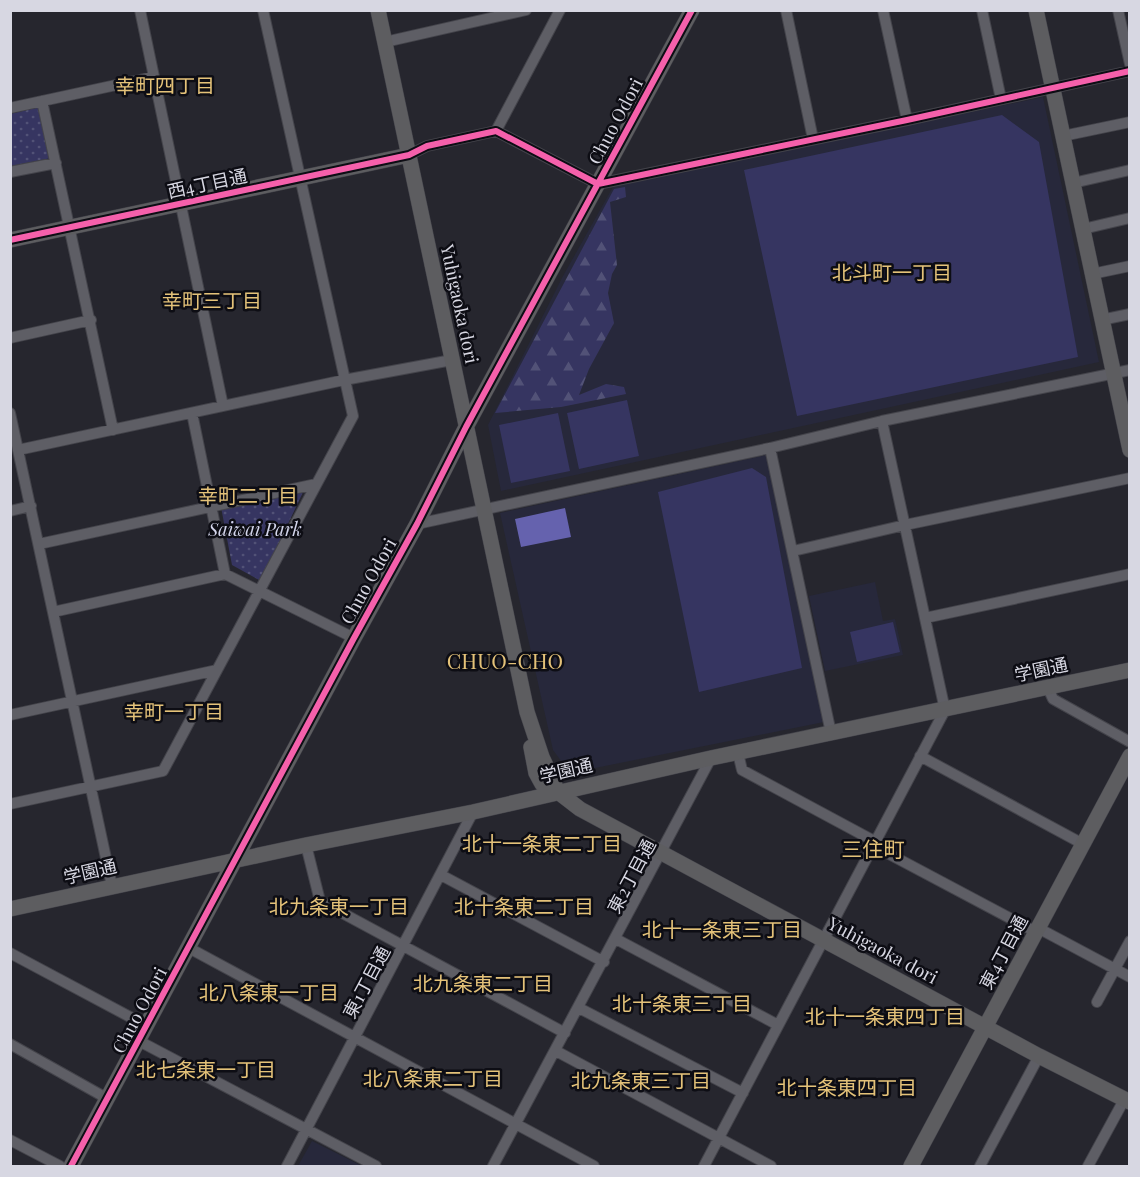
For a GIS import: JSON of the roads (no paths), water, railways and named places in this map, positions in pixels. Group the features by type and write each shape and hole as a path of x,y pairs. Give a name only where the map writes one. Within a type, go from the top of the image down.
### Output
{"street":[{"path":"140,10 223,406"},
{"path":"10,804 163,771 353,416 263,10"},
{"name":"Yuhigaoka dori","path":"378,10 527,711 542,757 558,792 580,809 661,854 1127,1101"},
{"path":"385,42 526,10"},
{"path":"496,131 560,10"},
{"name":"Chuo Odori","path":"71,1167 417,524 466,427 692,10"},
{"path":"786,10 813,139"},
{"path":"883,10 907,120"},
{"path":"982,10 1001,99"},
{"path":"1036,10 1130,450"},
{"path":"1118,10 1130,64"},
{"path":"409,155 427,146 496,131 598,184 1130,71"},
{"path":"10,108 153,77"},
{"path":"42,101 113,430"},
{"path":"1063,136 1130,122"},
{"name":"西4丁目通","path":"10,240 409,155"},
{"path":"10,172 56,163"},
{"path":"1073,183 1130,171"},
{"path":"1083,229 1130,218"},
{"path":"1092,274 1130,266"},
{"path":"1101,320 1130,314"},
{"path":"10,338 91,320"},
{"path":"18,450 344,380 452,360"},
{"path":"417,524 770,448 882,421 1130,370"},
{"path":"10,412 112,886"},
{"path":"192,413 225,574"},
{"path":"704,1167 945,710 882,421"},
{"path":"770,448 831,733"},
{"path":"793,551 1130,478"},
{"path":"39,544 316,484"},
{"path":"10,511 31,506"},
{"path":"53,612 225,574 354,638"},
{"path":"925,618 1130,574"},
{"path":"10,715 217,670"},
{"name":"学園通","path":"10,909 1130,670"},
{"path":"1048,688 1053,699 1130,742"},
{"path":"738,753 742,770 875,844 1130,977"},
{"path":"920,756 1083,844"},
{"name":"東4丁目通","path":"911,1167 1130,756"},
{"name":"東2丁目通","path":"493,1167 566,1034 711,758"},
{"name":"東1丁目通","path":"287,1167 473,812"},
{"path":"306,845 320,901 566,1034"},
{"path":"441,875 604,962"},
{"path":"616,939 778,1025"},
{"path":"1097,1002 1130,941"},
{"path":"189,948 594,1167"},
{"path":"10,953 147,1026"},
{"path":"579,1008 743,1093"},
{"path":"139,1041 376,1167"},
{"path":"10,1044 108,1099"},
{"path":"556,1052 771,1167"},
{"path":"980,1167 1039,1056"},
{"path":"1088,1167 1127,1101"},
{"path":"10,1140 60,1167"}],"district":[{"name":"幸町四丁目","path":"165,84"},
{"name":"北斗町一丁目","path":"892,271"},
{"name":"幸町三丁目","path":"212,299"},
{"name":"幸町二丁目","path":"248,494"},
{"name":"CHUO-CHO","path":"505,660"},
{"name":"幸町一丁目","path":"174,710"},
{"name":"北十一条東二丁目","path":"542,842"},
{"name":"三住町","path":"873,848"},
{"name":"北九条東一丁目","path":"339,905"},
{"name":"北十条東二丁目","path":"524,905"},
{"name":"北十一条東三丁目","path":"722,928"},
{"name":"北九条東二丁目","path":"483,982"},
{"name":"北八条東一丁目","path":"269,991"},
{"name":"北十条東三丁目","path":"682,1002"},
{"name":"北十一条東四丁目","path":"885,1015"},
{"name":"北七条東一丁目","path":"206,1068"},
{"name":"北八条東二丁目","path":"433,1077"},
{"name":"北九条東三丁目","path":"641,1079"},
{"name":"北十条東四丁目","path":"847,1086"}],"park label":[{"name":"Saiwai Park","path":"255,529"}]}
